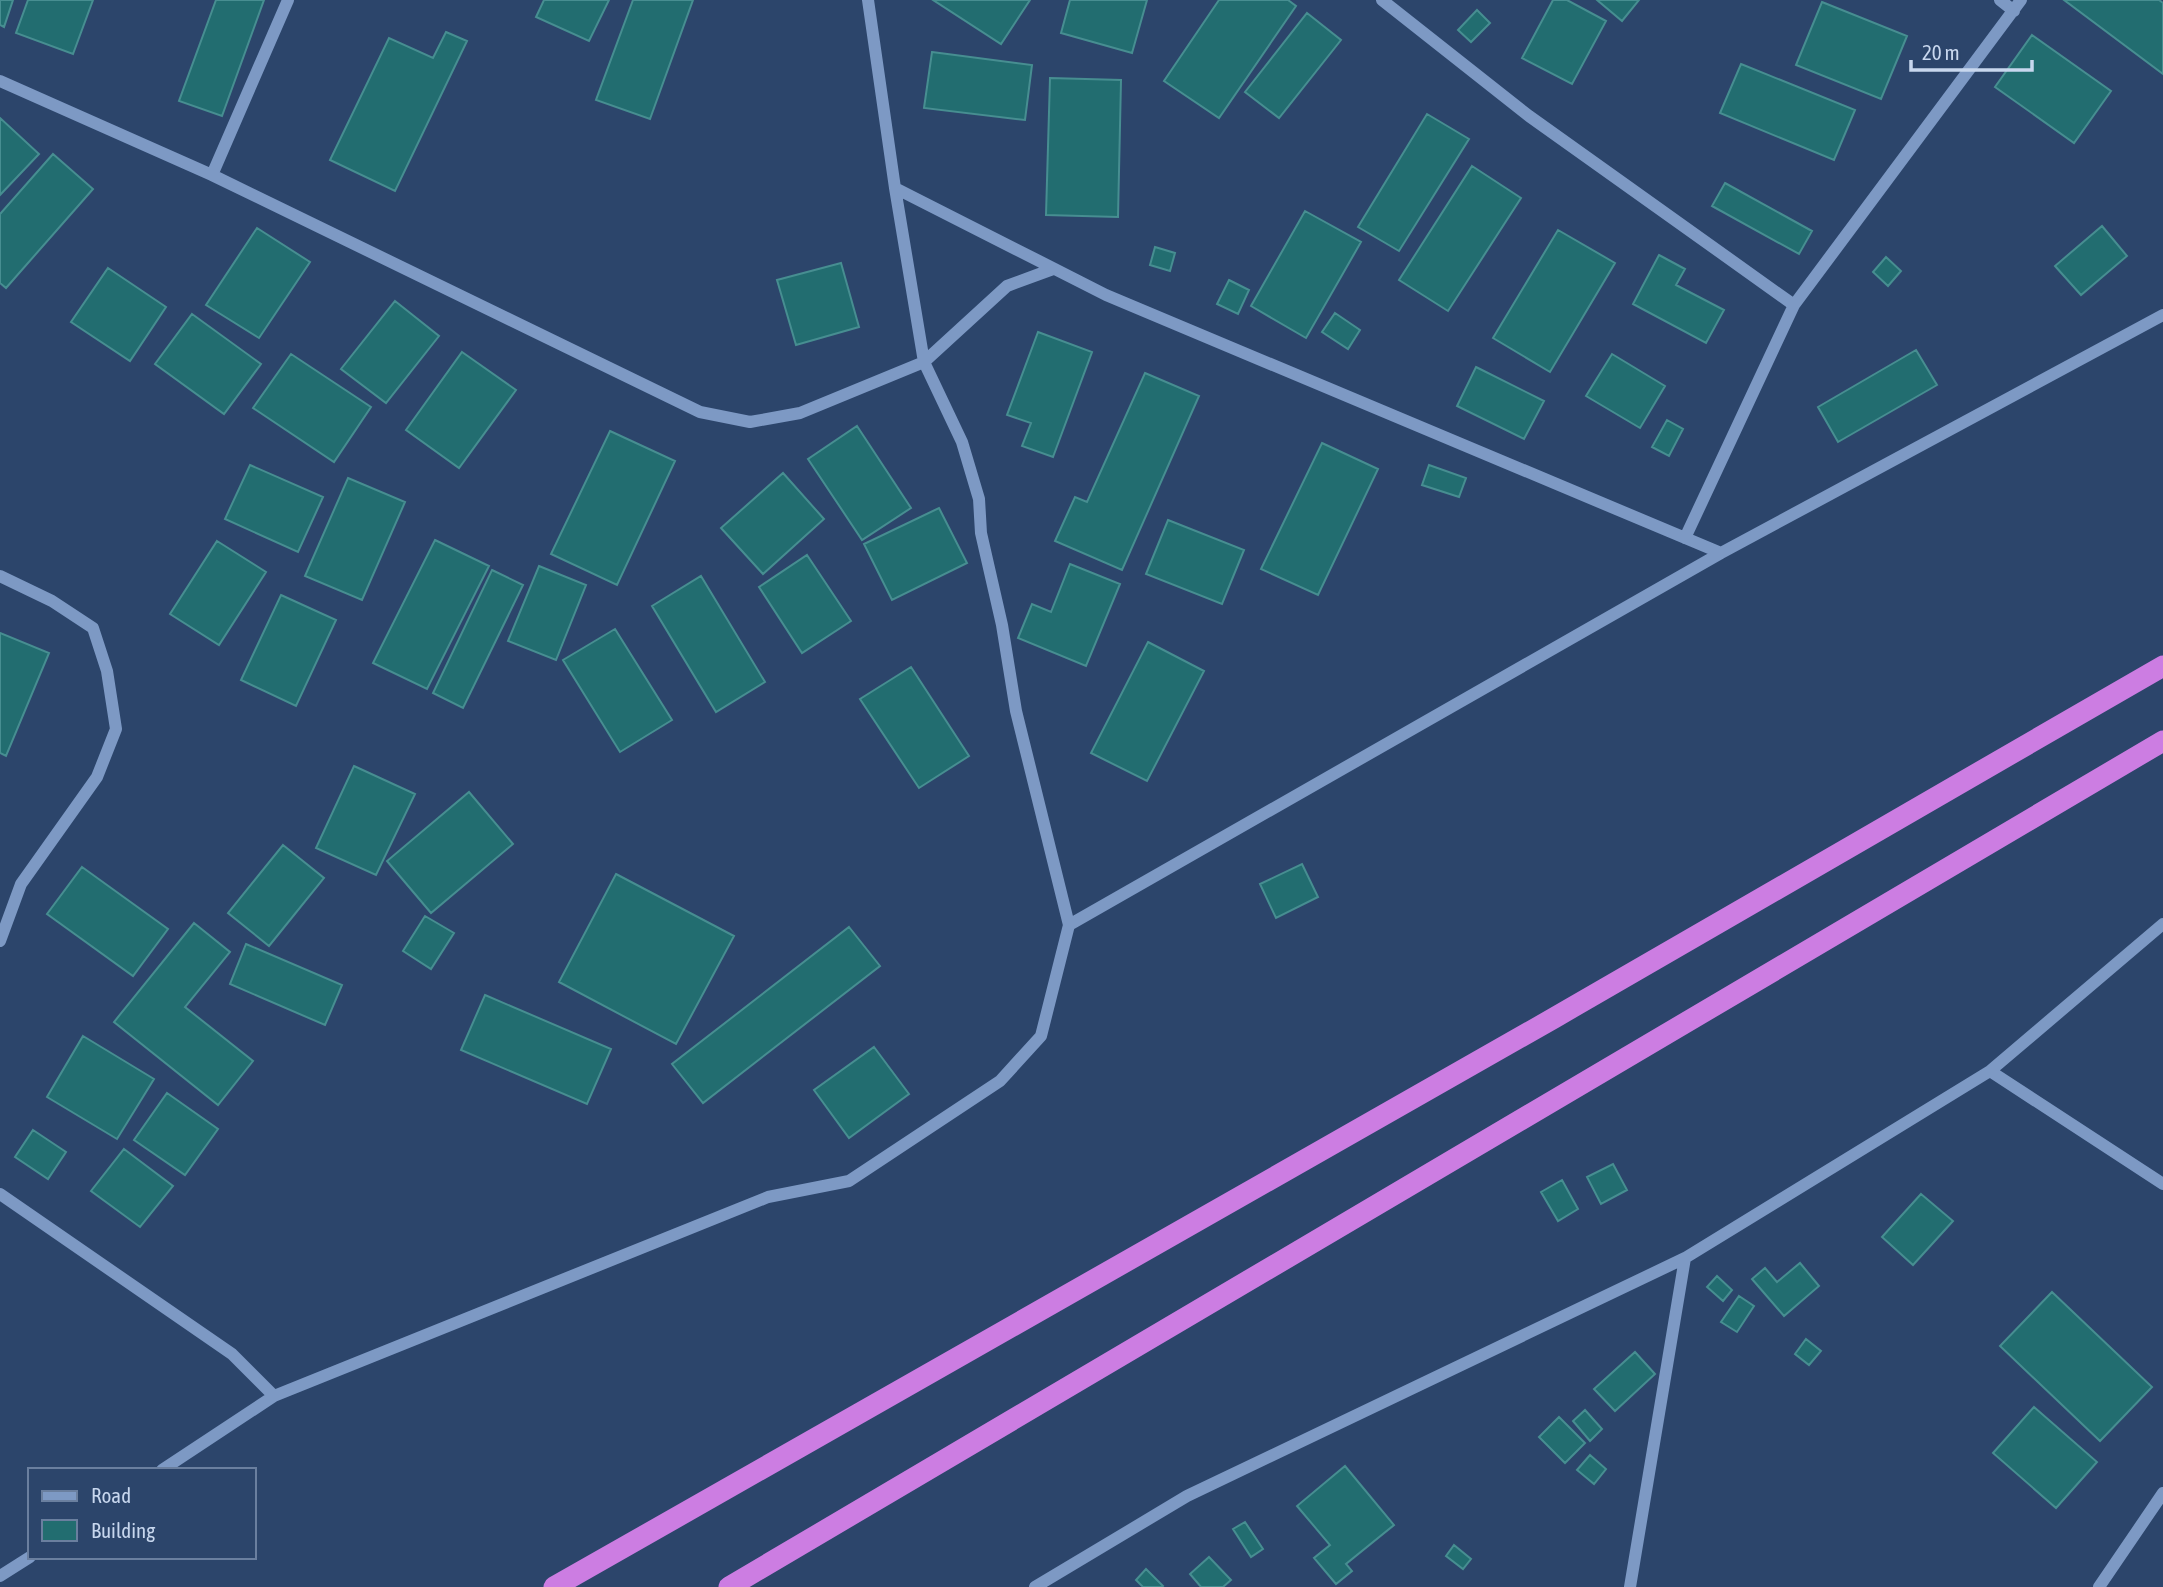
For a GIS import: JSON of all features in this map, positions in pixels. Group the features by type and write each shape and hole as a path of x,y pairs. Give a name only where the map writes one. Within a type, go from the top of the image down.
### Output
{"highway":[{"path":"554,1587 1554,1018 2163,666"},
{"path":"729,1587 2163,741"}],"street":[{"path":"212,175 288,0"},
{"path":"165,1468 274,1396 768,1197 849,1181 1000,1081 1041,1036 1069,925 1016,711 1002,625 981,533 979,499 962,442 924,362 868,0"},
{"path":"1382,0 1529,116 1794,305"},
{"path":"1685,538 1794,305 2017,6 2000,0"},
{"path":"0,81 212,175 701,412 750,422 800,413 924,362 1007,286 1054,269"},
{"path":"895,188 1106,295 1721,553"},
{"path":"1069,925 1721,553 2163,315"},
{"path":"0,576 52,601 93,628 107,671 116,730 97,777 21,884 0,941"},
{"path":"1035,1587 1187,1496 1685,1258 1990,1071 2163,924"},
{"path":"1990,1071 2163,1184"},
{"path":"0,1194 232,1354 274,1396"},
{"path":"1630,1587 1685,1258"},
{"path":"2099,1587 2163,1493"},
{"path":"0,1576 28,1558"}],"building":[{"path":"0,0 13,0 4,27 0,25"},
{"path":"28,0 93,0 73,54 16,33"},
{"path":"216,0 264,0 222,116 179,101"},
{"path":"544,0 609,0 589,41 536,17"},
{"path":"633,0 693,0 650,119 596,100"},
{"path":"933,0 1030,0 1001,44"},
{"path":"1070,0 1147,0 1132,53 1061,33"},
{"path":"1219,0 1288,0 1296,6 1219,118 1164,81"},
{"path":"1553,0 1567,0 1606,21 1572,84 1522,58"},
{"path":"1597,0 1639,0 1622,21"},
{"path":"2064,0 2159,0 2163,3 2163,74"},
{"path":"1822,2 1907,36 1881,99 1796,65"},
{"path":"1477,10 1490,23 1471,42 1458,30"},
{"path":"1307,13 1341,40 1279,118 1245,92"},
{"path":"446,32 467,41 395,191 330,160 389,38 433,58"},
{"path":"2032,35 2111,91 2074,143 1995,87"},
{"path":"932,52 1032,65 1025,120 924,108"},
{"path":"1741,64 1855,110 1834,160 1720,113"},
{"path":"1050,78 1121,80 1118,217 1046,215"},
{"path":"1427,114 1469,139 1399,251 1358,227"},
{"path":"0,118 39,154 0,195"},
{"path":"53,154 93,189 6,288 0,283 0,214"},
{"path":"1472,166 1521,198 1448,311 1399,280"},
{"path":"1725,183 1812,231 1799,254 1712,206"},
{"path":"1305,211 1361,242 1306,338 1251,306"},
{"path":"2102,226 2127,256 2081,295 2055,266"},
{"path":"257,228 310,262 259,338 206,305"},
{"path":"1558,230 1615,263 1550,372 1493,338"},
{"path":"1155,247 1175,253 1170,271 1150,265"},
{"path":"1659,255 1685,269 1676,285 1724,310 1706,343 1633,304"},
{"path":"1886,257 1901,271 1888,286 1873,272"},
{"path":"841,263 859,327 796,345 777,280"},
{"path":"108,268 166,307 130,361 71,322"},
{"path":"1229,280 1249,290 1238,314 1217,304"},
{"path":"395,301 439,336 386,403 341,369"},
{"path":"1335,313 1360,330 1348,349 1322,332"},
{"path":"192,314 261,364 224,414 155,364"},
{"path":"1038,332 1092,352 1053,457 1022,446 1031,423 1007,415"},
{"path":"1916,350 1937,385 1838,442 1818,407"},
{"path":"462,352 516,390 459,468 406,430"},
{"path":"291,354 371,407 334,462 253,408"},
{"path":"1612,354 1665,386 1640,428 1586,396"},
{"path":"1476,367 1544,401 1524,439 1457,406"},
{"path":"1145,373 1199,396 1122,570 1055,541 1075,497 1087,502"},
{"path":"1667,420 1683,429 1669,456 1652,447"},
{"path":"857,426 911,508 862,540 808,459"},
{"path":"610,431 675,461 617,585 551,554"},
{"path":"1322,443 1378,469 1318,595 1261,569"},
{"path":"250,465 323,497 298,552 225,519"},
{"path":"1429,465 1466,478 1459,497 1422,485"},
{"path":"783,473 824,519 763,574 721,528"},
{"path":"348,478 405,502 362,600 305,576"},
{"path":"939,508 967,563 892,600 864,544"},
{"path":"1168,520 1244,550 1222,604 1146,574"},
{"path":"435,540 489,566 427,689 373,663"},
{"path":"217,541 266,572 219,645 170,614"},
{"path":"807,555 851,621 802,653 759,587"},
{"path":"1070,564 1120,584 1086,666 1018,638 1032,604 1051,612"},
{"path":"539,566 586,585 556,660 508,641"},
{"path":"492,570 523,585 463,708 433,693"},
{"path":"701,576 765,682 716,712 652,606"},
{"path":"281,595 336,620 296,706 241,680"},
{"path":"615,629 672,720 620,752 563,660"},
{"path":"0,633 49,653 6,756 0,753"},
{"path":"1148,642 1204,671 1147,781 1091,753"},
{"path":"911,667 969,756 919,788 860,699"},
{"path":"354,766 415,794 376,875 316,848"},
{"path":"469,792 513,844 431,913 387,861"},
{"path":"283,845 324,878 269,946 228,913"},
{"path":"1302,864 1318,897 1276,918 1260,884"},
{"path":"82,867 168,929 133,976 47,914"},
{"path":"616,874 734,936 676,1044 559,982"},
{"path":"425,916 454,933 431,969 403,951"},
{"path":"194,923 230,952 185,1007 253,1061 218,1105 114,1022"},
{"path":"849,927 880,966 703,1103 672,1064"},
{"path":"246,944 342,985 325,1025 230,984"},
{"path":"485,995 611,1049 587,1104 461,1050"},
{"path":"83,1036 154,1079 117,1139 47,1097"},
{"path":"874,1047 909,1094 849,1138 814,1090"},
{"path":"167,1093 218,1129 185,1175 134,1140"},
{"path":"33,1130 66,1152 48,1179 15,1157"},
{"path":"124,1149 173,1186 140,1227 91,1191"},
{"path":"1613,1164 1627,1190 1601,1204 1587,1177"},
{"path":"1562,1180 1578,1209 1558,1221 1541,1192"},
{"path":"1921,1194 1953,1221 1913,1265 1882,1237"},
{"path":"1800,1263 1819,1286 1784,1316 1752,1279 1765,1268 1777,1282"},
{"path":"1717,1276 1732,1290 1723,1301 1707,1287"},
{"path":"2052,1292 2152,1387 2100,1441 2000,1346"},
{"path":"1739,1296 1754,1306 1737,1332 1721,1322"},
{"path":"1806,1339 1821,1351 1809,1365 1795,1354"},
{"path":"1635,1352 1655,1374 1615,1411 1594,1389"},
{"path":"2034,1407 2097,1462 2056,1508 1993,1453"},
{"path":"1585,1410 1602,1429 1590,1441 1573,1421"},
{"path":"1559,1417 1585,1443 1565,1463 1539,1437"},
{"path":"1590,1455 1606,1469 1594,1484 1577,1470"},
{"path":"1345,1466 1394,1525 1346,1564 1352,1571 1336,1584 1314,1558 1330,1545 1297,1506"},
{"path":"1245,1522 1263,1549 1251,1557 1233,1529"},
{"path":"1454,1545 1471,1559 1463,1569 1446,1556"},
{"path":"1209,1557 1231,1580 1223,1587 1201,1587 1190,1574"},
{"path":"1146,1569 1162,1587 1143,1587 1136,1580"}]}
